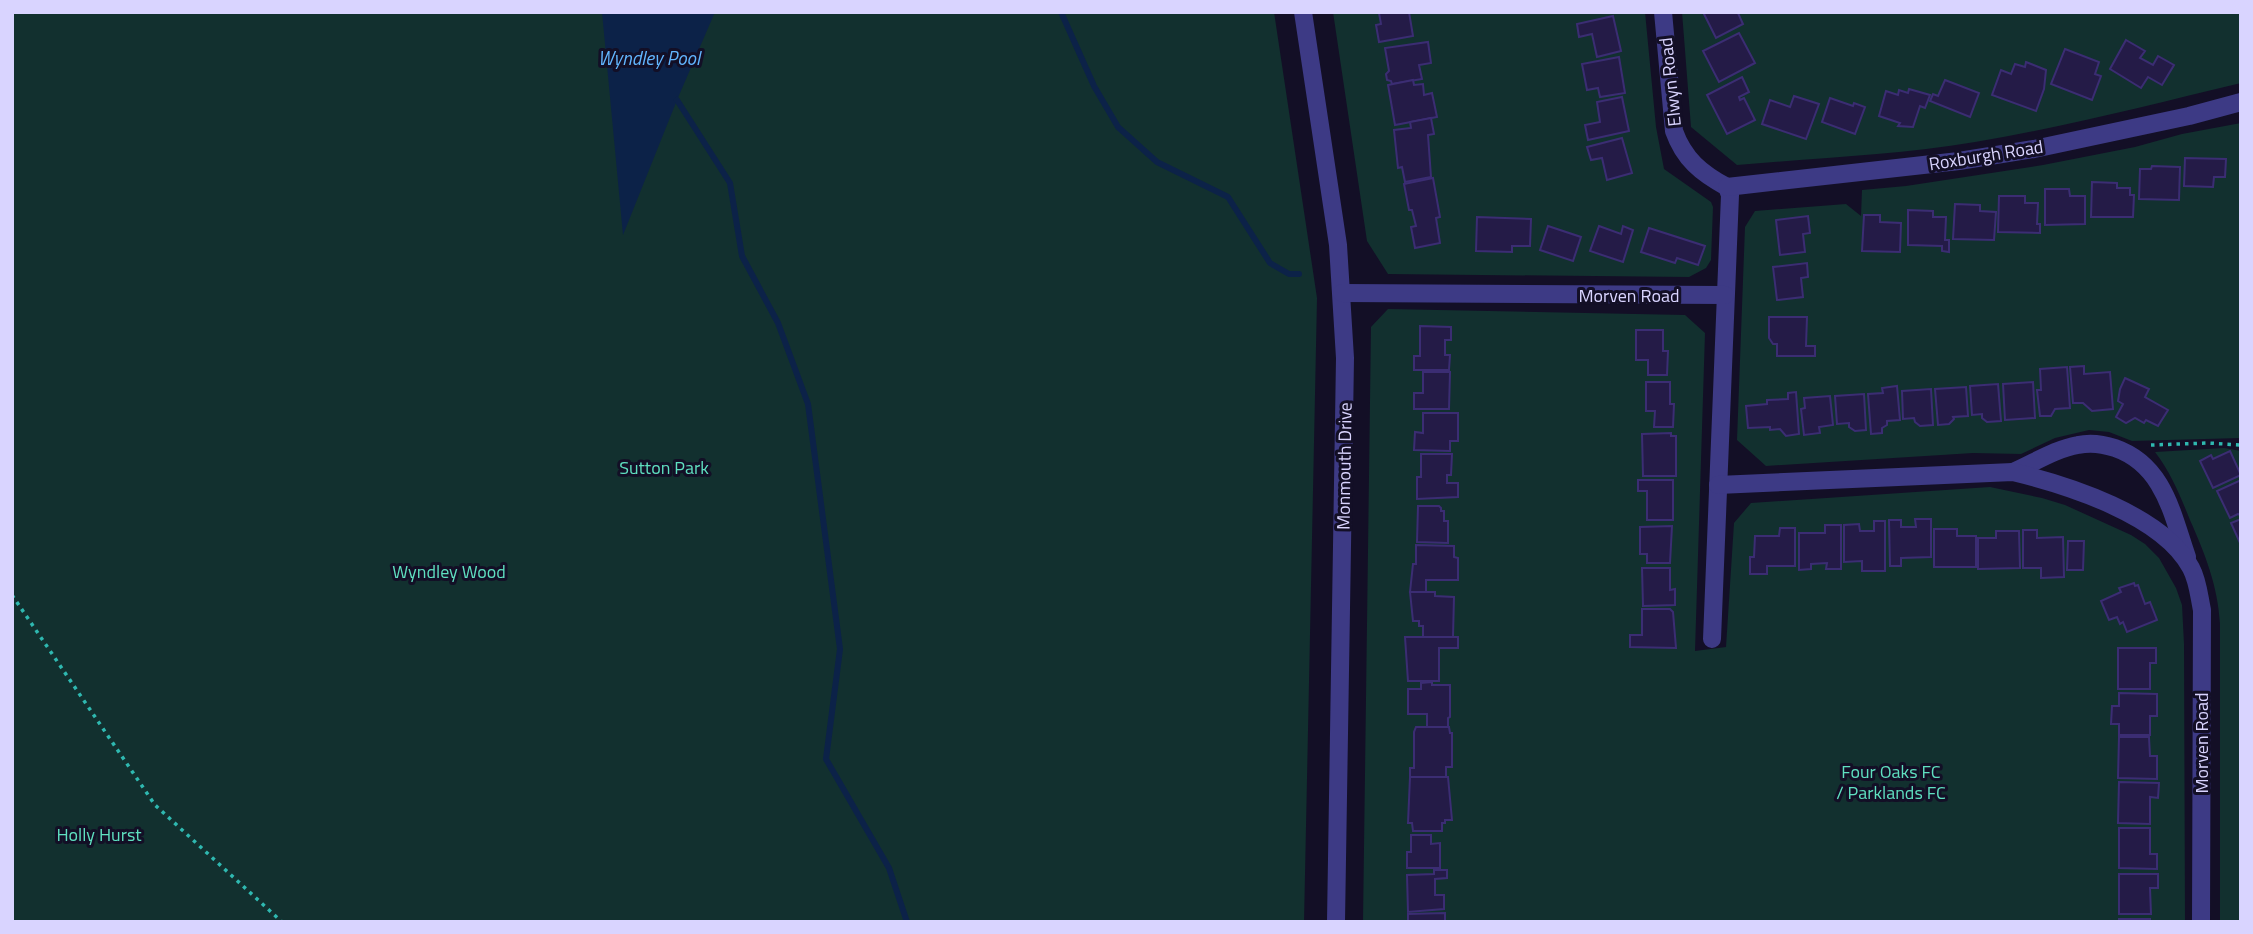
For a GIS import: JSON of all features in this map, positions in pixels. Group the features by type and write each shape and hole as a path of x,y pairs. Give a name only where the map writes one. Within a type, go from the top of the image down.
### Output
{"street":[{"name":"Monmouth Drive","path":"1303,12 1338,245 1342,293 1345,423 1336,922"},
{"name":"Elwyn Road","path":"1663,12 1674,131 1679,146 1691,164 1727,187"},
{"name":"Roxburgh Road","path":"1727,187 1984,157 2163,121 2241,102"},
{"path":"1712,639 1730,211 1727,187"},
{"name":"Morven Road","path":"1342,293 1725,295"},
{"name":"Morven Road","path":"2013,472 2062,449 2091,443 2122,451 2147,467 2158,479 2196,579 2202,610 2200,922"},
{"name":"Morven Road","path":"1718,485 2013,472 2059,483 2118,508 2165,537 2191,567"}],"path":[{"path":"2122,451 2160,443 2241,446"},
{"path":"12,595 155,805 282,922"}],"green space":[{"name":"Sutton Park","path":"12,12 1274,12 1317,298 1304,922 12,922"},
{"path":"1333,12 1645,12 1656,127 1664,169 1711,202 1713,207 1711,260 1706,268 1689,277 1388,274 1367,241"},
{"path":"1682,12 2241,12 2241,83 2076,122 1975,142 1886,153 1737,165 1691,127"},
{"path":"2241,123 2241,438 2132,441 2109,432 2089,430 2055,438 2021,454 1973,453 1766,466 1737,440 1745,227 1755,211 1846,204 1861,216 1862,190 2043,165"},
{"name":"Four Oaks FC / Parklands FC","path":"1388,309 1685,315 1705,333 1695,651 1726,647 1734,523 1751,503 1990,487 2065,505 2145,544 2159,558 2182,605 2185,922 1363,922 1371,327"},
{"path":"2224,448 2241,451 2241,922 2220,922 2220,624 2217,596 2206,558 2183,502 2155,452"}],"water":[{"name":"Wyndley Pool","path":"602,12 715,12 623,235"}],"building":[{"path":"1376,12 1409,12 1413,36 1379,42 1376,25 1381,24 1379,13"},
{"path":"1703,12 1738,13 1743,24 1716,38"},
{"path":"1613,16 1621,51 1597,57 1592,34 1579,37 1577,24"},
{"path":"1739,33 1755,63 1719,82 1703,51"},
{"path":"2126,40 2145,51 2140,58 2153,65 2158,56 2174,65 2162,85 2148,77 2141,88 2110,69"},
{"path":"1428,42 1431,63 1419,65 1422,79 1392,84 1387,80 1386,74 1389,71 1385,48"},
{"path":"2065,49 2099,62 2095,74 2101,76 2092,100 2051,84"},
{"path":"1619,57 1625,93 1600,97 1598,88 1587,90 1582,64"},
{"path":"2026,62 2046,70 2044,89 2036,111 1992,95 2001,70 2011,74 2015,64 2025,67"},
{"path":"1742,77 1749,92 1739,97 1740,100 1744,98 1755,120 1727,134 1707,95"},
{"path":"1413,80 1414,85 1423,84 1424,95 1432,93 1437,117 1395,125 1388,85"},
{"path":"1945,80 1979,93 1970,117 1930,101 1933,94 1938,96"},
{"path":"1909,89 1930,95 1925,108 1920,106 1913,127 1898,126 1900,123 1879,116 1886,91 1898,95 1899,90 1908,93"},
{"path":"1794,96 1819,104 1806,139 1762,124 1770,100 1790,107"},
{"path":"1622,97 1629,131 1588,140 1585,125 1600,122 1597,102"},
{"path":"1830,98 1865,107 1855,134 1822,122"},
{"path":"1431,118 1434,134 1428,135 1431,177 1405,182 1402,167 1398,168 1394,130 1411,128 1410,122"},
{"path":"1622,138 1632,173 1607,180 1602,158 1591,160 1587,147"},
{"path":"2185,158 2226,159 2225,177 2214,177 2213,187 2184,186"},
{"path":"2152,166 2180,167 2179,200 2139,199 2140,169 2151,169"},
{"path":"1433,178 1440,217 1436,218 1440,243 1415,248 1411,227 1416,226 1412,210 1409,210 1404,184"},
{"path":"2092,182 2117,183 2117,188 2130,188 2130,195 2134,195 2133,217 2091,217"},
{"path":"2045,189 2069,189 2070,196 2085,196 2085,224 2045,225"},
{"path":"1999,196 2025,196 2025,203 2038,203 2037,224 2040,224 2040,233 1998,232"},
{"path":"1955,204 1980,205 1980,211 1996,212 1994,240 1953,239"},
{"path":"1908,210 1933,211 1933,217 1946,217 1945,240 1949,240 1949,252 1942,251 1942,246 1908,245"},
{"path":"1864,215 1880,215 1880,222 1901,223 1900,252 1862,251"},
{"path":"1808,216 1810,233 1803,234 1805,252 1780,255 1776,220"},
{"path":"1477,217 1531,219 1530,246 1512,246 1512,252 1476,251"},
{"path":"1548,226 1581,237 1573,261 1540,250"},
{"path":"1599,226 1621,234 1623,226 1633,230 1623,262 1590,251"},
{"path":"1649,228 1705,246 1698,265 1677,258 1675,263 1641,252"},
{"path":"1807,263 1808,277 1801,278 1803,297 1777,300 1773,267"},
{"path":"1769,317 1807,317 1806,346 1815,346 1815,356 1777,356 1777,344 1773,344 1769,338"},
{"path":"1420,326 1451,327 1451,340 1445,340 1445,355 1450,355 1449,370 1414,370 1414,356 1420,356"},
{"path":"1636,330 1663,330 1663,351 1668,351 1667,375 1648,375 1648,360 1636,360"},
{"path":"2084,366 2084,374 2110,372 2113,409 2092,411 2083,403 2073,403 2070,367"},
{"path":"2067,367 2070,408 2055,409 2051,416 2040,416 2037,390 2041,390 2040,369"},
{"path":"1423,372 1450,372 1449,409 1414,409 1414,393 1423,393"},
{"path":"2125,378 2149,389 2145,397 2168,410 2158,426 2135,418 2126,423 2116,417 2123,404 2118,401"},
{"path":"1646,382 1670,382 1670,404 1674,404 1673,427 1654,427 1655,411 1646,411"},
{"path":"2033,382 2035,418 2005,420 2003,384"},
{"path":"1998,384 2001,421 1987,422 1982,418 1982,414 1972,415 1970,386"},
{"path":"1897,386 1900,420 1887,421 1882,433 1871,434 1868,394 1883,393 1882,388"},
{"path":"1966,387 1968,416 1953,417 1949,424 1938,425 1935,389"},
{"path":"1931,389 1933,425 1920,426 1914,418 1903,419 1902,391"},
{"path":"1796,392 1799,434 1786,436 1780,429 1770,430 1770,427 1748,428 1746,406 1767,404 1767,400 1788,399 1788,393"},
{"path":"1864,394 1866,430 1855,431 1849,427 1849,423 1837,424 1835,396"},
{"path":"1830,396 1833,425 1819,427 1820,433 1804,435 1801,409 1805,408 1804,398"},
{"path":"1423,413 1458,413 1458,441 1450,441 1450,451 1414,450 1415,432 1423,433"},
{"path":"1671,433 1671,436 1676,436 1676,476 1643,476 1642,434"},
{"path":"2230,451 2241,475 2213,488 2200,461 2211,455 2213,459"},
{"path":"1421,454 1452,454 1451,475 1447,475 1447,483 1458,483 1458,497 1417,499"},
{"path":"1638,480 1673,480 1673,520 1647,520 1647,491 1638,491"},
{"path":"2241,480 2241,516 2238,514 2230,518 2217,491"},
{"path":"1418,506 1439,506 1441,511 1444,511 1444,521 1448,521 1448,543 1417,542"},
{"path":"1915,519 1931,519 1931,557 1901,558 1901,566 1890,566 1889,520 1901,520 1901,527 1916,527"},
{"path":"2241,519 2241,545 2231,523"},
{"path":"1874,521 1885,521 1885,571 1862,571 1862,561 1844,562 1844,525 1859,524 1860,531 1874,531"},
{"path":"1825,525 1841,525 1841,569 1826,569 1827,563 1811,564 1811,569 1799,570 1799,533 1825,533"},
{"path":"1672,526 1670,563 1647,563 1647,554 1640,554 1640,527"},
{"path":"1780,528 1795,528 1795,566 1767,566 1767,574 1750,574 1750,557 1754,557 1755,536 1779,536"},
{"path":"1934,529 1957,529 1957,536 1976,536 1976,567 1934,567"},
{"path":"2023,530 2037,530 2037,538 2063,537 2064,577 2041,578 2041,568 2023,568"},
{"path":"1996,531 2019,531 2020,568 1978,569 1978,538 1996,538"},
{"path":"2068,541 2084,541 2083,570 2067,570"},
{"path":"1416,545 1454,546 1454,557 1458,558 1458,580 1426,580 1426,592 1410,592 1413,564 1416,564"},
{"path":"1642,568 1670,568 1670,590 1675,589 1675,605 1643,606"},
{"path":"2134,583 2135,586 2138,585 2145,604 2150,602 2157,620 2127,632 2123,622 2120,624 2117,617 2109,620 2101,601 2121,592 2119,588"},
{"path":"1410,592 1435,592 1435,596 1454,597 1453,637 1423,637 1423,626 1419,626 1419,621 1413,621"},
{"path":"1642,609 1670,609 1673,612 1676,648 1630,647 1630,635 1642,635"},
{"path":"1405,637 1458,637 1458,648 1439,648 1439,681 1408,681"},
{"path":"2118,648 2156,648 2156,663 2150,663 2150,689 2118,689"},
{"path":"1432,682 1432,685 1450,685 1448,727 1427,727 1427,714 1408,714 1408,689 1421,689 1421,683"},
{"path":"2119,693 2157,694 2157,716 2150,716 2150,735 2119,735 2119,724 2111,724 2112,706 2119,706"},
{"path":"1416,727 1449,727 1452,733 1452,767 1446,767 1446,777 1410,777 1410,768 1414,768"},
{"path":"2119,737 2149,737 2150,756 2157,756 2157,779 2118,778"},
{"path":"1410,777 1448,777 1452,820 1442,823 1442,831 1413,831 1412,823 1408,823"},
{"path":"2119,782 2159,783 2158,798 2150,797 2150,824 2118,823"},
{"path":"2119,828 2150,828 2150,854 2157,854 2157,869 2119,868"},
{"path":"1411,835 1431,835 1431,844 1440,843 1440,868 1407,868"},
{"path":"1434,870 1447,870 1447,878 1435,879 1435,895 1444,895 1444,909 1408,912 1407,875 1434,874"},
{"path":"2119,874 2158,874 2158,888 2150,888 2151,914 2119,914"},
{"path":"1445,913 1445,922 1408,922 1408,914"},
{"path":"2119,919 2150,919 2150,922 2119,922"}],"waterway":[{"path":"1061,12 1094,86 1118,127 1157,162 1228,197 1270,263 1289,274 1299,274"},
{"path":"677,100 730,183 742,256 778,323 808,404 840,649 826,759 889,868 907,922"}],"park label":[{"name":"Wyndley Wood","path":"449,571"},
{"name":"Holly Hurst","path":"99,834"}]}
